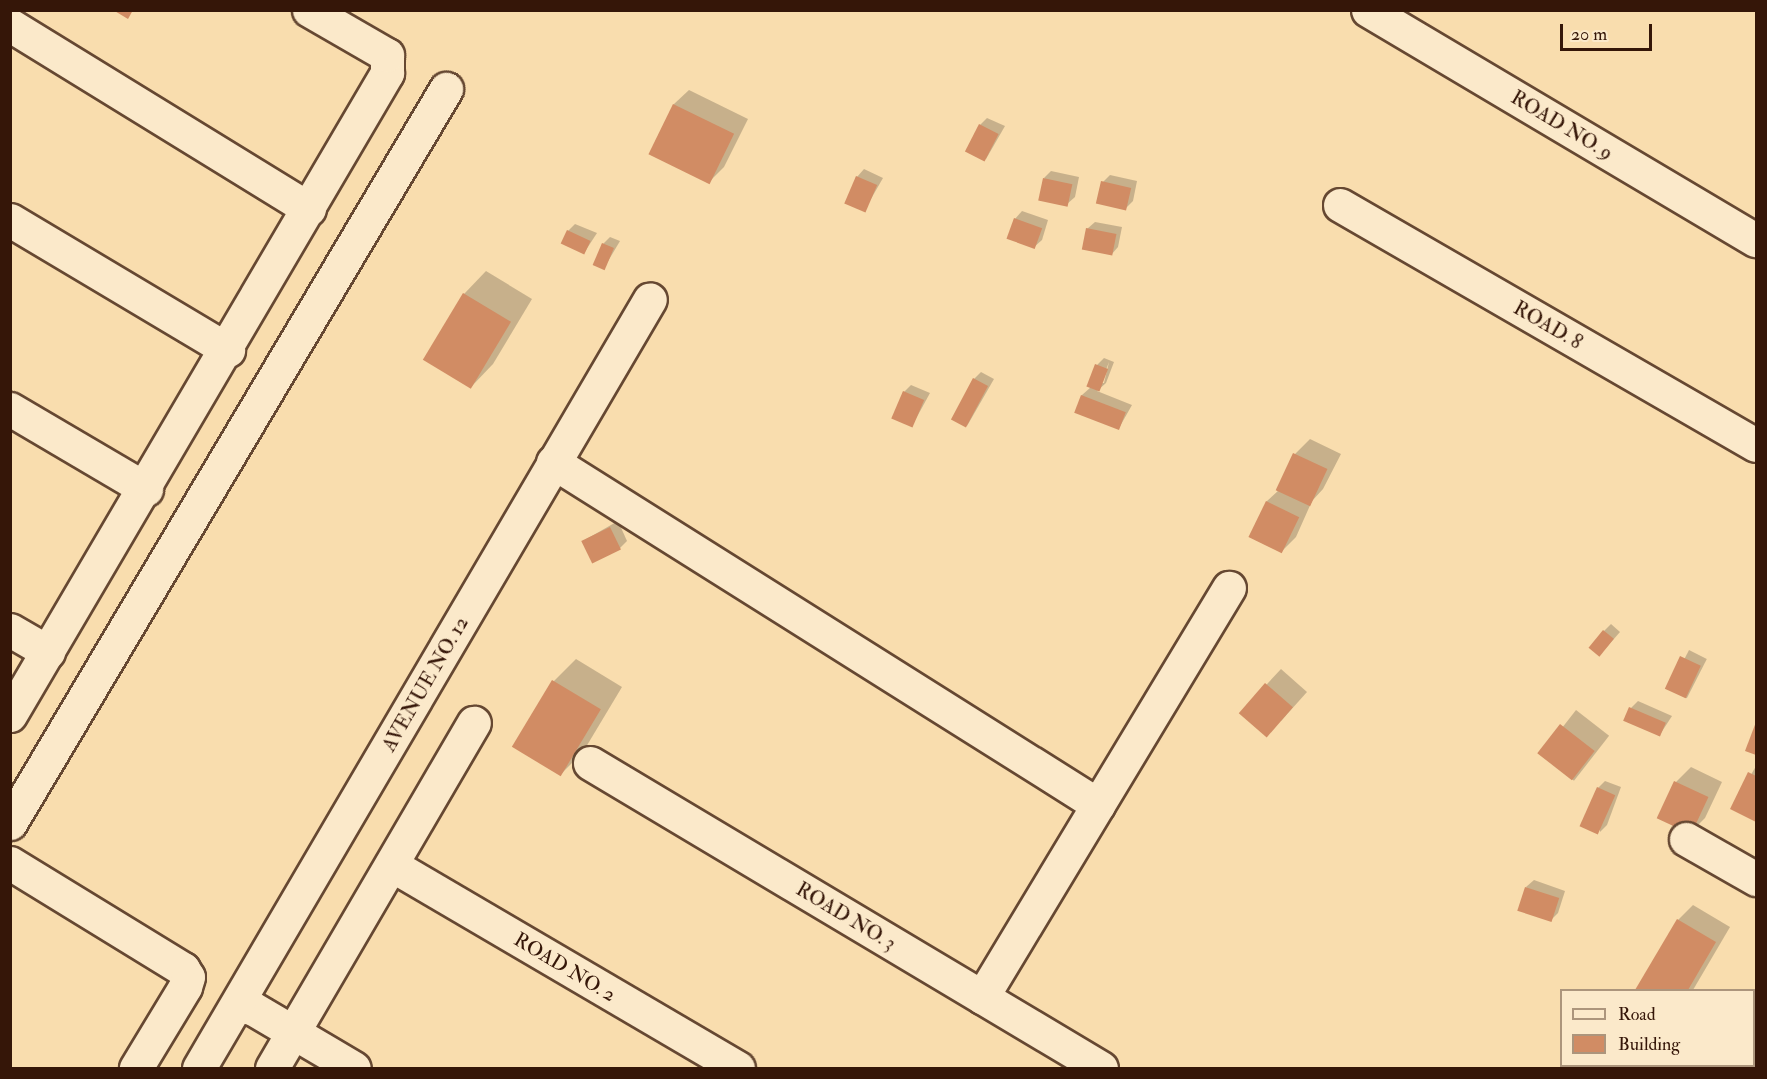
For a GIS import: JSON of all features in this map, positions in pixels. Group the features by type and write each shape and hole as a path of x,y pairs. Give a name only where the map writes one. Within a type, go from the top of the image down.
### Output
{"street":[{"path":"10,715 228,350 389,64 387,56 309,10"},
{"name":"ROAD NO. 9","path":"1368,10 1756,240"},
{"path":"10,25 309,209"},
{"path":"10,823 446,89"},
{"name":"ROAD. 8","path":"1340,205 1756,445"},
{"path":"10,220 228,350"},
{"name":"AVENUE NO. 12","path":"199,1068 239,1006 553,462 650,300"},
{"path":"10,409 146,489"},
{"path":"553,462 1098,804"},
{"path":"982,997 1229,588"},
{"path":"10,630 48,652"},
{"path":"272,1068 474,723"},
{"name":"ROAD NO. 3","path":"590,763 1101,1068"},
{"path":"1686,839 1756,879"},
{"path":"10,863 183,969 188,977 185,987 136,1068"},
{"name":"ROAD NO. 2","path":"392,865 738,1068"},
{"path":"239,1006 252,1008 354,1068"}],"building":[{"path":"113,10 133,10 128,19"},
{"path":"673,104 734,134 710,184 648,154"},
{"path":"979,124 999,134 985,162 965,152"},
{"path":"856,176 877,185 865,213 844,204"},
{"path":"1043,178 1072,184 1068,207 1038,200"},
{"path":"1101,181 1131,188 1126,210 1096,203"},
{"path":"1014,218 1042,228 1035,249 1006,239"},
{"path":"1086,228 1116,234 1112,256 1082,250"},
{"path":"567,230 591,241 584,255 561,244"},
{"path":"602,243 614,248 605,270 593,265"},
{"path":"463,293 511,322 471,389 423,360"},
{"path":"1095,364 1108,369 1099,391 1086,386"},
{"path":"973,378 988,386 966,427 951,419"},
{"path":"903,391 924,400 912,428 891,419"},
{"path":"1081,395 1126,412 1119,430 1074,413"},
{"path":"1293,453 1327,469 1310,506 1276,490"},
{"path":"1266,501 1299,517 1282,553 1248,537"},
{"path":"610,527 621,549 592,563 581,541"},
{"path":"1603,630 1614,639 1599,657 1589,648"},
{"path":"1680,656 1701,666 1686,698 1665,689"},
{"path":"552,680 601,709 561,776 512,747"},
{"path":"1265,683 1293,707 1267,737 1239,713"},
{"path":"1629,707 1666,723 1660,736 1623,721"},
{"path":"1756,722 1756,755 1745,751"},
{"path":"1560,724 1595,751 1572,780 1537,753"},
{"path":"1748,772 1756,776 1756,822 1730,809"},
{"path":"1674,781 1708,797 1691,834 1657,818"},
{"path":"1597,787 1615,795 1598,834 1580,826"},
{"path":"1525,887 1559,898 1552,922 1517,911"},
{"path":"1677,919 1716,942 1689,989 1636,989"}]}
